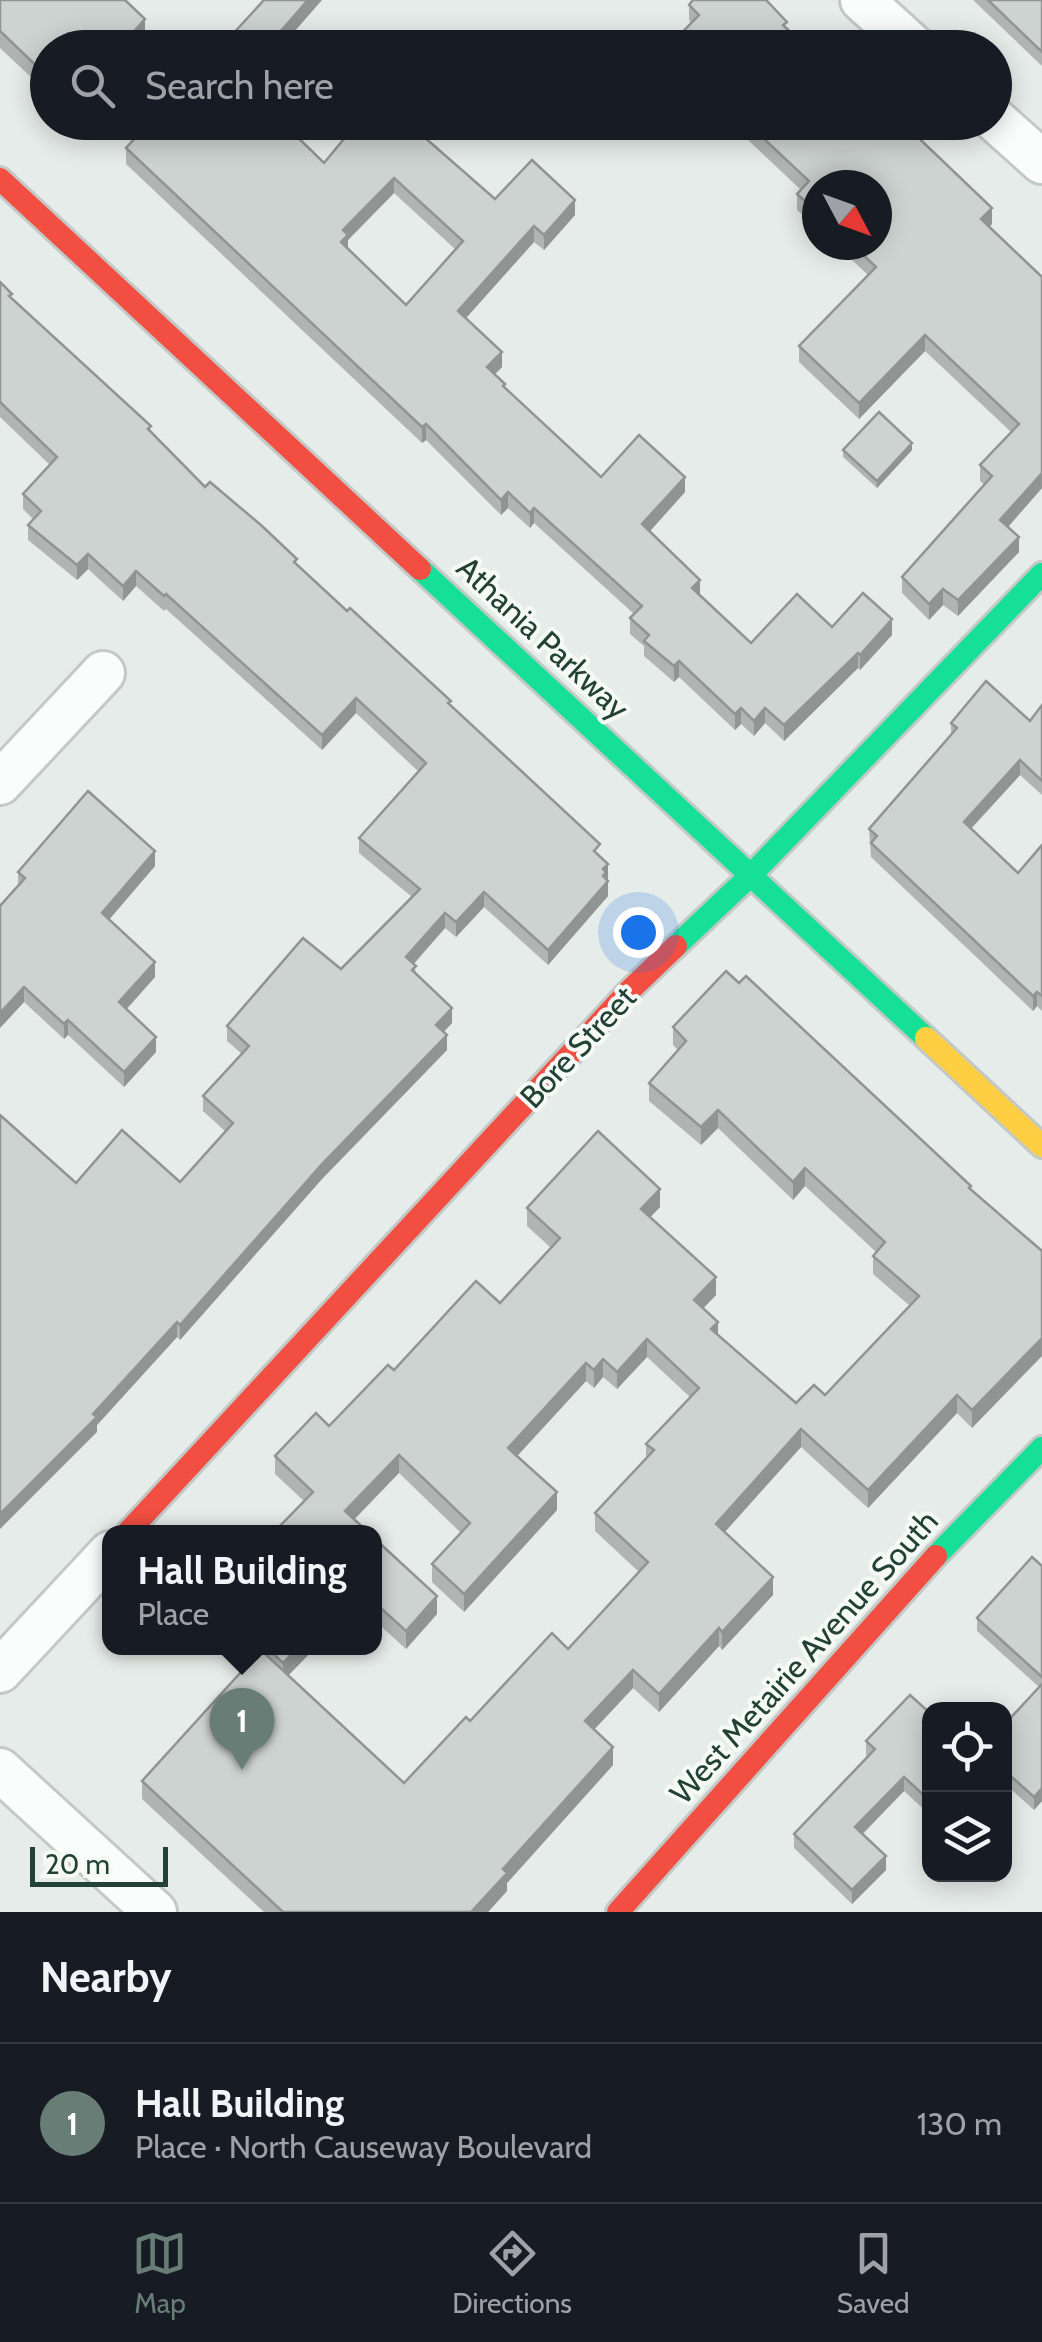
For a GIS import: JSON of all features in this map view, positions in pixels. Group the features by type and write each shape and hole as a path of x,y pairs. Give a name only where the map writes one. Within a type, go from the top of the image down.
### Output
{"street":[{"path":"862,0 895,30"},
{"path":"1012,135 1042,162"},
{"name":"Athania Parkway","path":"0,178 1042,1146"},
{"name":"Bore Street","path":"134,1525 629,991 751,875 1042,574"},
{"path":"0,783 103,673"},
{"name":"West Metairie Avenue South","path":"618,1912 917,1575 1042,1448"},
{"path":"0,1671 102,1562"},
{"path":"0,1770 155,1912"}],"building":[{"path":"0,0 125,0 145,19 135,30 30,30 30,60 0,31"},
{"path":"264,0 308,0 282,30 236,30"},
{"path":"693,0 766,0 787,22 783,25 788,30 684,30 699,15 689,5"},
{"path":"988,0 1042,0 1042,52"},
{"path":"133,140 300,140 324,163 343,140 428,140 495,199 532,160 575,200 544,235 534,226 458,311 502,352 487,367 601,477 639,435 685,477 642,524 700,580 692,588 751,643 797,594 832,627 863,593 892,619 860,655 784,725 765,708 754,721 741,708 735,714 679,661 674,666 644,641 649,635 630,618 642,606 534,508 530,513 508,492 501,500 426,424 422,427 126,148","holes":["394,178 463,241 406,305 341,242 348,235 343,230"]},
{"path":"765,140 921,140 992,208 981,219 1042,277 1042,473 1000,520 1019,537 958,600 943,589 929,604 902,577 992,476 980,465 1019,424 925,335 859,403 799,346 876,267 869,260 892,260 892,170 802,170 802,174"},
{"path":"0,282 12,294 9,296 151,426 148,429 205,487 210,482 262,526 297,559 294,562 451,701 448,703 600,844 594,851 608,864 603,876 608,881 548,950 484,892 456,922 445,913 406,957 416,966 412,970 452,1008 436,1025 447,1035 322,1164 180,1325 177,1322 93,1414 97,1417 0,1514 0,1115 76,1183 122,1130 180,1182 233,1123 203,1096 249,1046 227,1026 303,938 341,969 420,889 359,838 426,763 356,698 322,735 136,571 123,586 88,554 77,565 28,525 41,511 23,494 57,457 0,402"},
{"path":"879,412 912,443 877,481 843,450"},
{"path":"986,681 1030,721 1042,705 1042,781 1020,760 964,822 1018,873 1042,845 1042,996 1037,992 1033,996 871,843 877,836 869,829 957,728 951,723"},
{"path":"88,791 155,851 102,913 155,962 119,1002 156,1037 124,1072 68,1020 64,1024 24,987 0,1013 0,906 25,878 18,872"},
{"path":"726,971 739,983 746,976 969,1188 1042,1251 1042,1338 972,1410 957,1395 868,1490 801,1429 716,1524 773,1577 722,1632 719,1628 659,1694 633,1670 585,1721 613,1747 503,1869 507,1873 471,1912 283,1912 142,1781 256,1655 266,1655 404,1783 466,1717 470,1721 552,1633 568,1649 648,1562 595,1513 654,1450 646,1444 699,1388 647,1339 617,1372 603,1359 594,1370 586,1363 508,1448 557,1492 464,1594 432,1564 470,1523 399,1455 345,1511 360,1525 281,1525 313,1492 275,1456 316,1413 329,1426 388,1365 394,1370 476,1281 500,1303 560,1238 527,1208 598,1131 660,1189 641,1209 716,1277 694,1300 718,1322 711,1329 796,1403 814,1385 825,1395 919,1296 873,1256 885,1242 805,1168 793,1182 718,1110 701,1127 649,1083 686,1041 673,1027"},
{"path":"382,1545 437,1596 406,1631 382,1609"},
{"path":"1032,1557 1042,1566 1042,1677 977,1618"},
{"path":"274,1655 291,1655 283,1663"},
{"path":"1042,1684 1042,1788 1034,1797 1012,1777 1012,1716"},
{"path":"910,1695 922,1706 922,1794 904,1777 855,1827 886,1856 852,1890 794,1834 875,1749 866,1741"}],"traffic: fast":[{"path":"420,569 926,1038"},
{"path":"676,946 751,875 1042,574"},
{"path":"936,1556 1042,1448"}],"traffic: slow":[{"path":"926,1038 1042,1146"}],"traffic: jam":[{"path":"0,179 420,569"},
{"path":"134,1525 629,991 676,946"},
{"path":"618,1912 936,1556"}],"place":[{"name":"Hall Building","path":"242,1770"}]}
